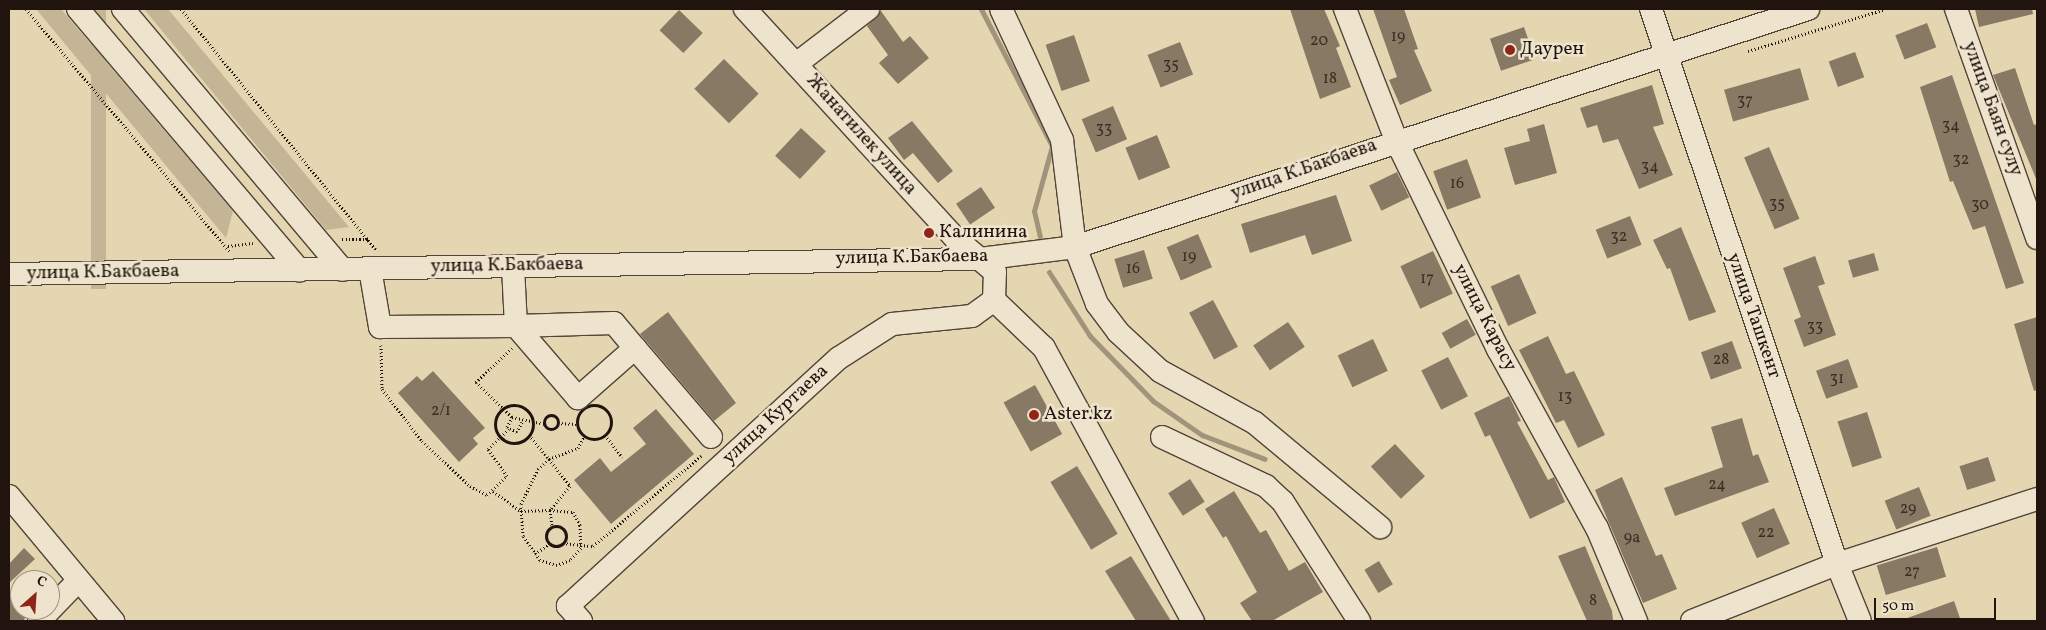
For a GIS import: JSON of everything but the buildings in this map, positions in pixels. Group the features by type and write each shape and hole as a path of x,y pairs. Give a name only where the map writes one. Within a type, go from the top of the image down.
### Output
{"street":[{"path":"78,9 300,271"},
{"path":"123,9 343,270"},
{"name":"Жанатилек улица","path":"745,9 955,238 980,259"},
{"path":"796,64 868,9"},
{"path":"1001,9 1062,140 1075,247 1097,304 1138,353 1160,372 1255,423 1380,526"},
{"name":"улица Карасу","path":"1345,9 1396,140 1498,349 1598,528 1636,621"},
{"name":"улица Ташкент","path":"1651,9 1837,564 1860,621"},
{"name":"улица К.Бакбаева","path":"9,274 980,259 1075,247 1396,140 1808,9"},
{"name":"улица Баян сулу","path":"1956,9 2037,238"},
{"path":"980,259 995,272 994,300 1044,348 1193,621"},
{"path":"513,266 520,331 578,398 635,348"},
{"path":"370,269 380,327 520,331 614,323 711,437"},
{"name":"улица Куртаева","path":"581,621 568,606 839,358 892,324 972,316 994,300"},
{"path":"1162,437 1266,486 1283,502 1359,621"},
{"path":"9,496 113,621"},
{"path":"1692,621 1837,564 2037,499"},
{"path":"39,621 78,581"}],"path":[{"path":"26,9 228,246"},
{"path":"181,9 371,240"},
{"path":"380,327 382,389 422,441 470,486 487,495 507,476 488,449 508,429 507,421 512,417"},
{"path":"520,331 476,382 512,417 522,422 544,424 551,430 558,423 576,424"},
{"path":"597,404 607,409 612,420 605,435 591,440 584,436 576,424 578,413 586,406 597,404"},
{"path":"503,409 519,406 527,410 532,422 529,435"},
{"path":"503,409 495,426 501,437 513,443 529,435"},
{"path":"544,424 547,415 554,415 558,423"},
{"path":"508,429 517,432 522,422"},
{"path":"529,435 570,486 550,510 552,526"},
{"path":"605,435 622,457"},
{"path":"493,491 521,511 550,510 573,512 580,525 581,548 570,560 557,565 535,554 523,536 521,511 527,486 549,459 578,448 584,436"},
{"path":"552,526 546,531 549,544 552,547 563,543 581,548 594,546 696,460 712,444 711,437"},
{"path":"552,526 563,528 567,537 563,543"},
{"path":"535,554 549,544"}],"shaded area":[{"path":"36,9 61,9 233,211 226,238"},
{"path":"91,9 106,9 106,289 91,289"},
{"path":"144,9 168,9 349,227 326,230"}],"waterway":[{"path":"981,9 1052,146 1034,211 1040,236"},
{"path":"1049,272 1090,336 1153,401 1202,435 1265,459"}],"place":[{"name":"Даурен","path":"1510,50"},
{"name":"Калинина","path":"929,233"},
{"name":"Aster.kz","path":"1034,415"}]}
